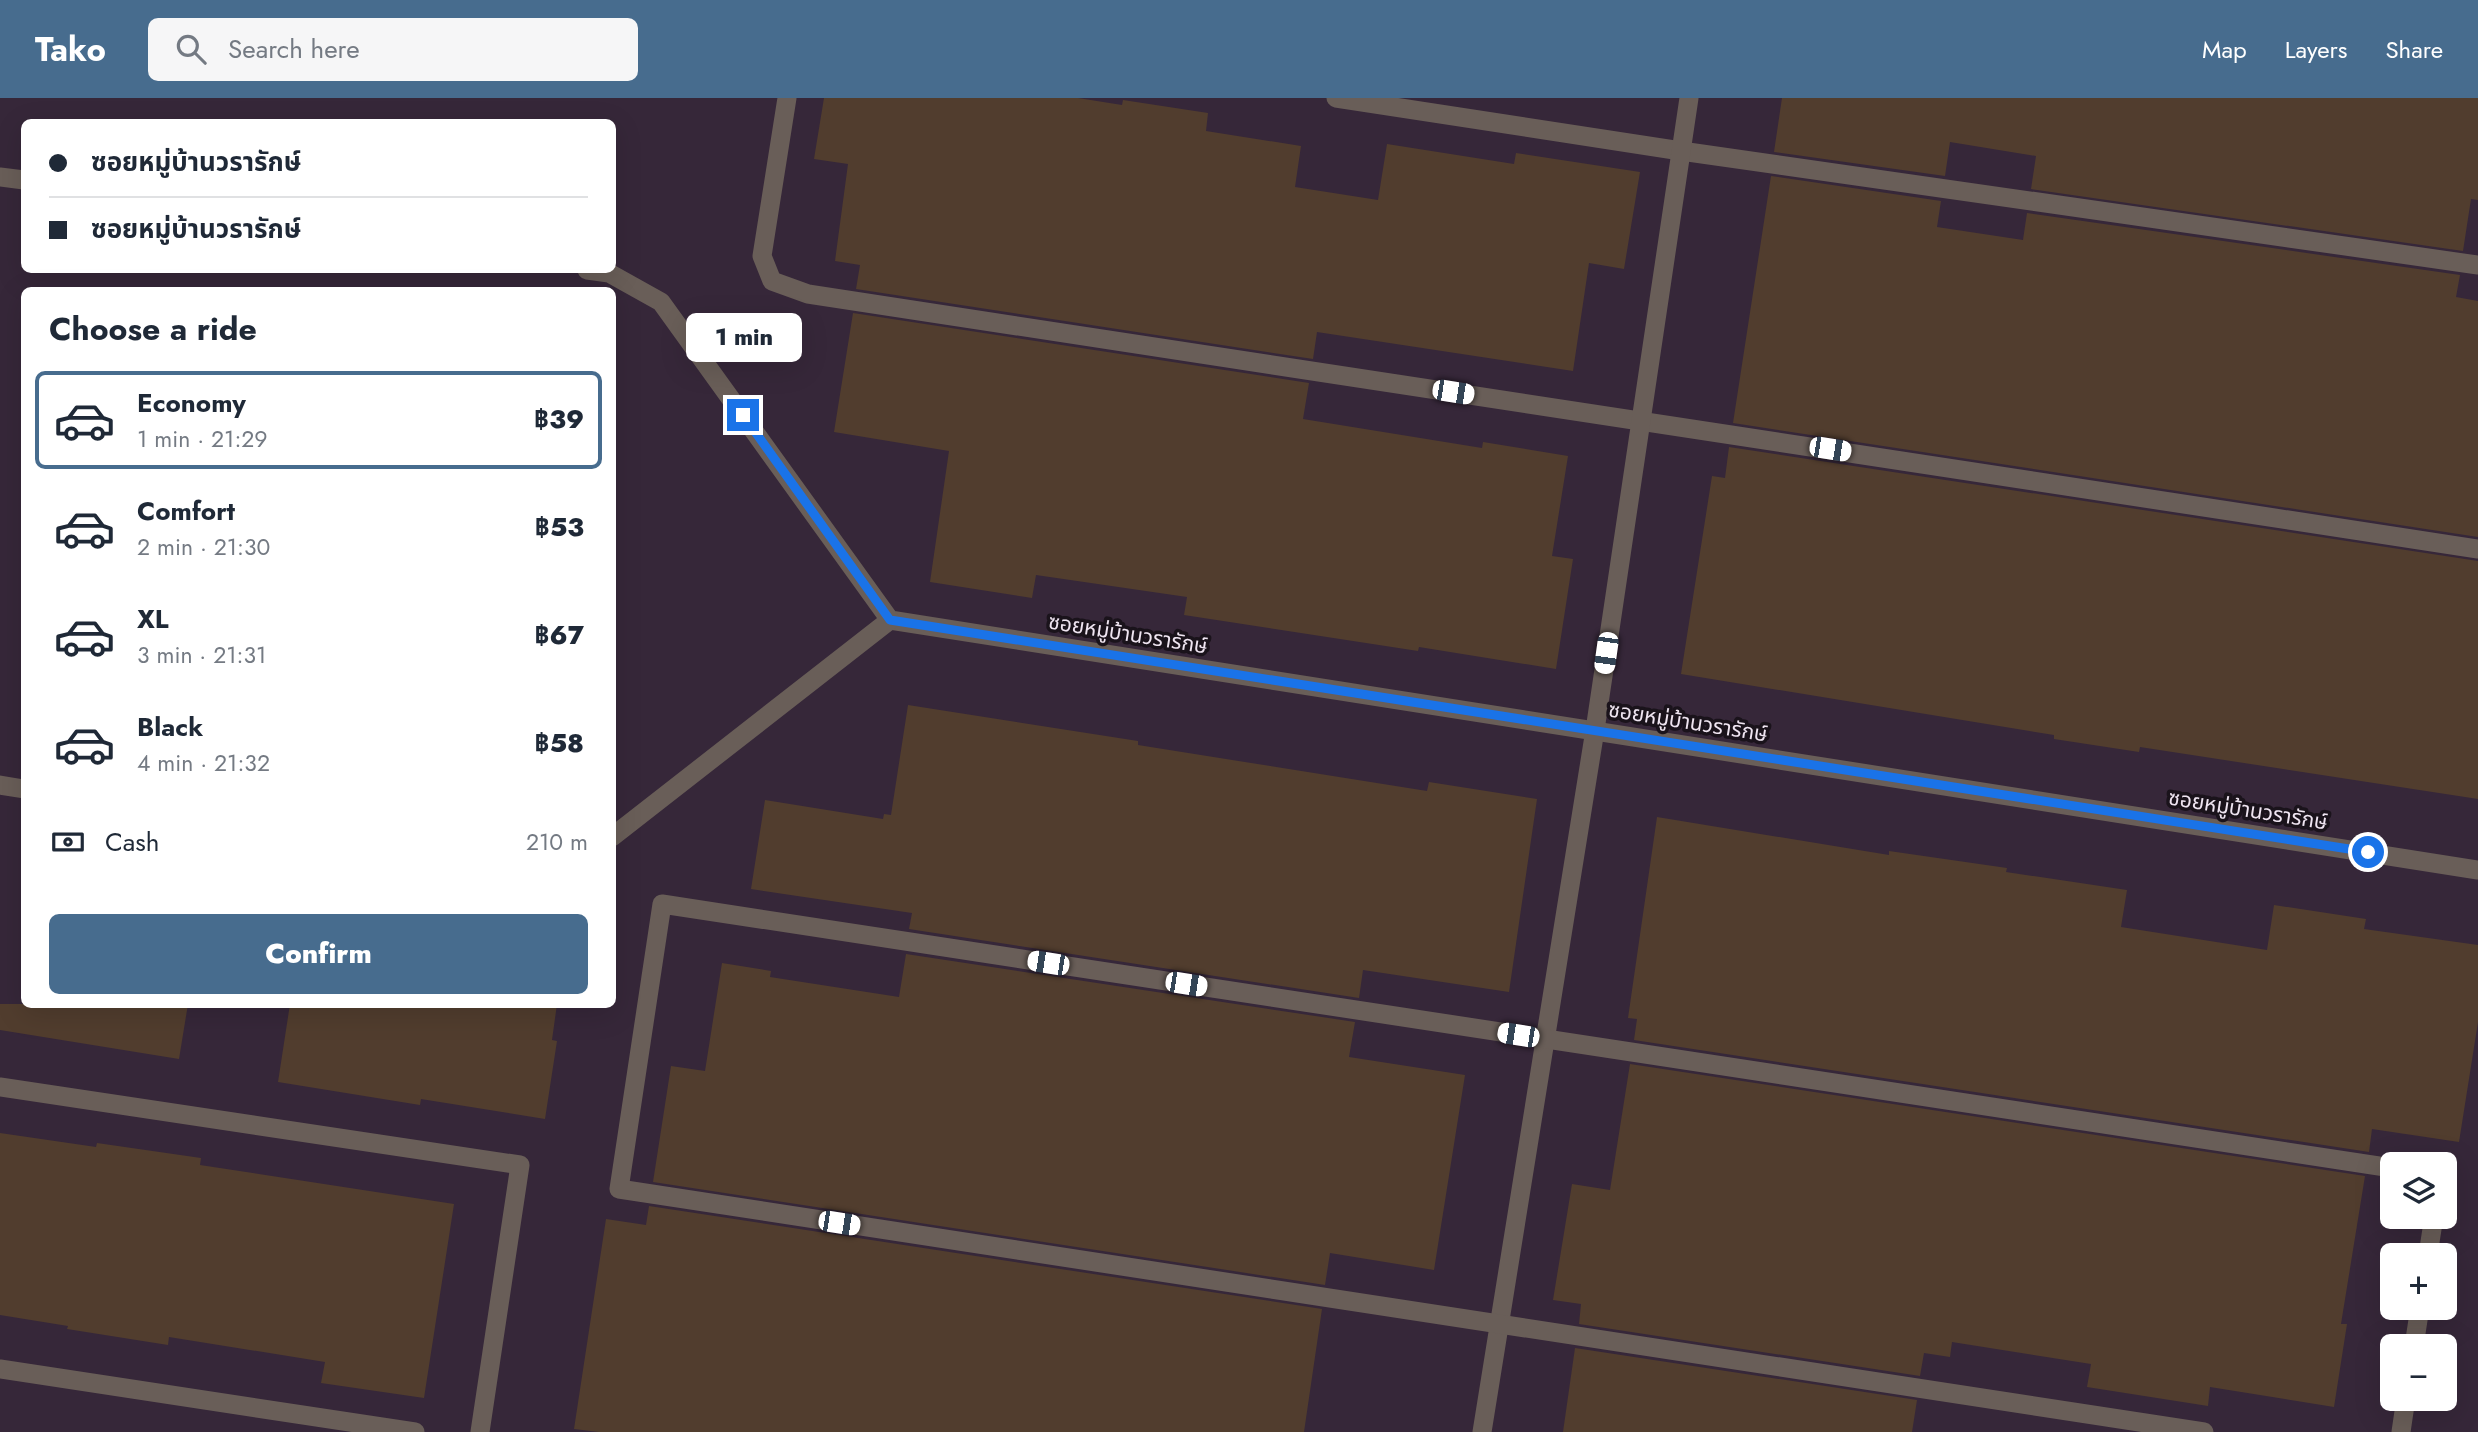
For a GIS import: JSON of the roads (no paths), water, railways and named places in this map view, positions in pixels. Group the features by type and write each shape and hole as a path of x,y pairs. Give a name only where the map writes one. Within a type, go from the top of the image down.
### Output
{"street":[{"path":"787,98 762,256 772,281 807,294 2478,549"},
{"path":"1336,98 1681,151 2478,265"},
{"path":"1482,1432 1595,730 1689,98"},
{"path":"0,177 21,180"},
{"path":"609,273 661,302 890,620 616,833"},
{"name":"ซอยหมู่บ้านวรารักษ์","path":"890,620 2478,870"},
{"path":"0,785 21,788"},
{"path":"2204,1432 619,1189 662,904 2380,1166"},
{"path":"0,1087 520,1165 480,1432"},
{"path":"0,1369 415,1432"},
{"path":"2401,1432 2404,1411"}]}
